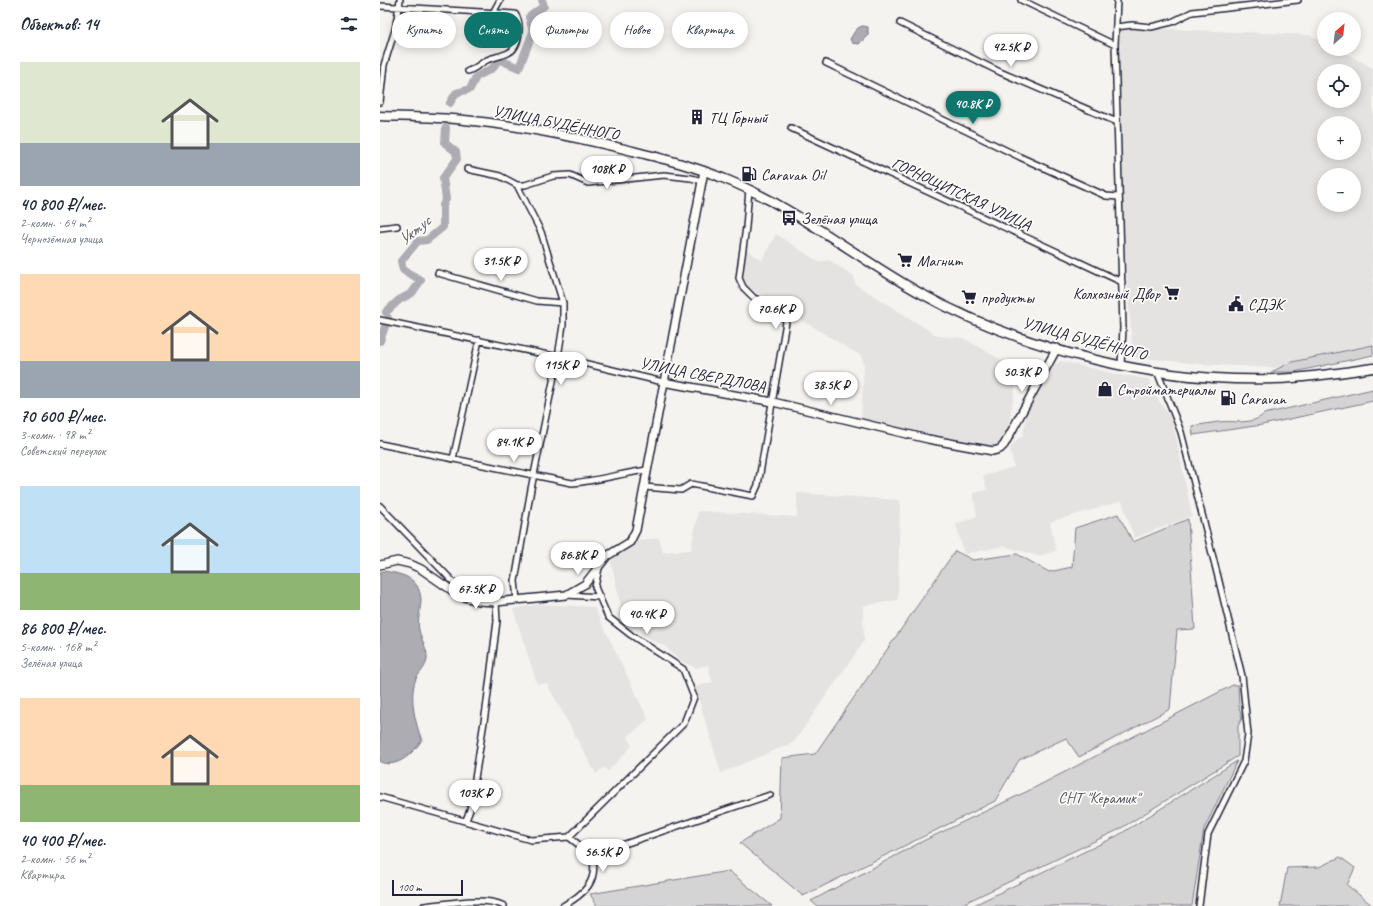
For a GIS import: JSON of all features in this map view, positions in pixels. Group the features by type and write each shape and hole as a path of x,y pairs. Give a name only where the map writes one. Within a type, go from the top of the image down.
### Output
{"main road":[{"name":"УЛИЦА БУДЁННОГО","path":"380,116 461,120 526,128 603,144 704,171 749,189 811,224 891,276 941,304 1024,338 1121,365 1157,371 1256,379 1301,377 1373,368"}],"street":[{"path":"380,102 384,65 395,30 400,0"},
{"path":"494,12 500,0"},
{"path":"1021,0 1115,45"},
{"path":"1117,0 1115,45 1118,122 1118,197 1122,282 1121,365"},
{"path":"1116,27 1132,25 1151,27 1164,25 1192,12 1298,0"},
{"path":"380,6 477,12"},
{"path":"900,22 1000,72 1118,122"},
{"path":"468,71 487,60 509,53 512,48"},
{"path":"826,63 1020,157 1106,196 1118,197"},
{"name":"ГОРНОЩИТСКАЯ УЛИЦА","path":"791,128 1122,282"},
{"path":"467,169 500,176 517,185 525,185 553,176 570,175 588,183 664,176 690,178 702,181"},
{"path":"566,596 585,584 607,556 630,542 636,530 704,171"},
{"path":"517,185 541,232 562,303 563,326 515,581 517,600"},
{"path":"644,487 681,490 691,484 753,496 758,485 786,322 781,310 754,298 743,287 739,278 746,227 749,189"},
{"path":"380,228 397,226"},
{"path":"438,273 537,301 562,303"},
{"name":"УЛИЦА СВЕРДЛОВА","path":"380,320 392,324 479,340 558,357 663,382 773,402 928,439 997,451 1004,445 1057,348"},
{"path":"452,459 479,340"},
{"path":"1157,371 1181,432 1218,577 1242,676 1248,734 1244,761 1208,834 1199,906"},
{"path":"380,444 572,483 588,482 626,472 647,470"},
{"path":"380,506 462,591 460,596"},
{"path":"380,565 398,561 410,564 421,569 460,596 478,601 496,602 566,596 600,597"},
{"path":"380,797 466,820 531,840 569,837 684,723 694,697 683,669 631,635 608,617 596,587 599,568"},
{"path":"466,820 470,810 486,709 497,621 496,602"},
{"path":"592,855 770,795"},
{"path":"563,906 581,896 594,874 592,855 569,837"},
{"path":"424,906 476,902 497,902 504,906"}],"shaded area":[{"path":"863,26 868,27 868,35 859,44 852,43 850,39 857,29"},
{"path":"1119,27 1310,35 1317,38 1317,56 1350,56 1373,68 1373,345 1292,362 1276,368 1200,364 1133,357 1123,228"},
{"path":"776,234 819,262 829,260 854,276 855,284 938,336 963,338 1019,370 1006,437 1000,440 1000,448 861,420 864,365 861,356 746,286 743,282 747,250 762,260"},
{"path":"1061,361 1120,375 1149,379 1159,401 1172,418 1192,516 1134,538 1122,501 1050,522 1056,551 1038,556 1004,546 964,554 956,524 977,516 973,493 987,490 983,476 1014,467 1010,449 1015,441 1023,435 1027,410 1052,366"},
{"path":"797,493 900,500 898,600 863,606 864,641 794,742 721,773 695,687 712,682 708,665 696,668 679,660 666,647 625,626 611,561 637,540 659,538 663,552 691,550 698,511 797,517"},
{"path":"384,571 403,575 413,581 417,586 421,599 418,622 419,630 427,656 426,664 414,683 413,691 415,717 422,740 410,755 399,762 387,764 380,762 380,572"},
{"path":"540,604 594,607 648,719 628,737 632,746 608,771 604,767 596,774 547,684 537,684 513,609"}],"green space":[{"path":"1373,345 1373,355 1294,372 1271,372 1292,362"},
{"path":"1373,389 1373,401 1262,425 1193,435 1192,426 1218,422 1242,422 1254,420 1264,414"},
{"path":"1118,514 1133,542 1188,519 1195,629 1177,630 1170,709 1079,757 1066,738 1019,760 995,801 803,896 740,843 780,818 782,758 815,754 955,551 973,560 1017,554 1049,572 1072,567 1075,528"},
{"name":"СНТ \"Керамик\"","path":"1233,685 1238,685 1239,707 1242,718 1238,726 1238,756 1118,830 958,906 817,906 811,901 923,841 1030,790"},
{"path":"1237,761 1204,829 1192,906 972,906 1117,836"},
{"path":"1340,857 1355,868 1347,885 1373,906 1280,906 1287,868 1319,867"},
{"path":"729,871 772,906 597,906 590,894"}],"waterway":[{"name":"Уктус","path":"450,103 456,93 470,89 476,77 493,68 498,59 519,68 533,32 529,17 544,6 542,0"},
{"name":"Уктус","path":"386,312 399,300 412,293 421,280 403,270 401,261 418,241 427,240 443,227 443,205 446,199 443,178 457,159 456,152 445,143 446,128"},
{"name":"Уктус","path":"380,341 388,318"}],"place":[{"name":"ТЦ Горный","path":"697,117"},
{"name":"Caravan Oil","path":"749,174"},
{"name":"Зелёная улица","path":"789,218"},
{"name":"Магнит","path":"905,260"},
{"name":"Колхозный Двор","path":"1172,293"},
{"name":"продукты","path":"969,297"},
{"name":"СДЭК","path":"1236,304"},
{"name":"Стройматериалы","path":"1105,389"},
{"name":"Caravan","path":"1228,398"}]}
